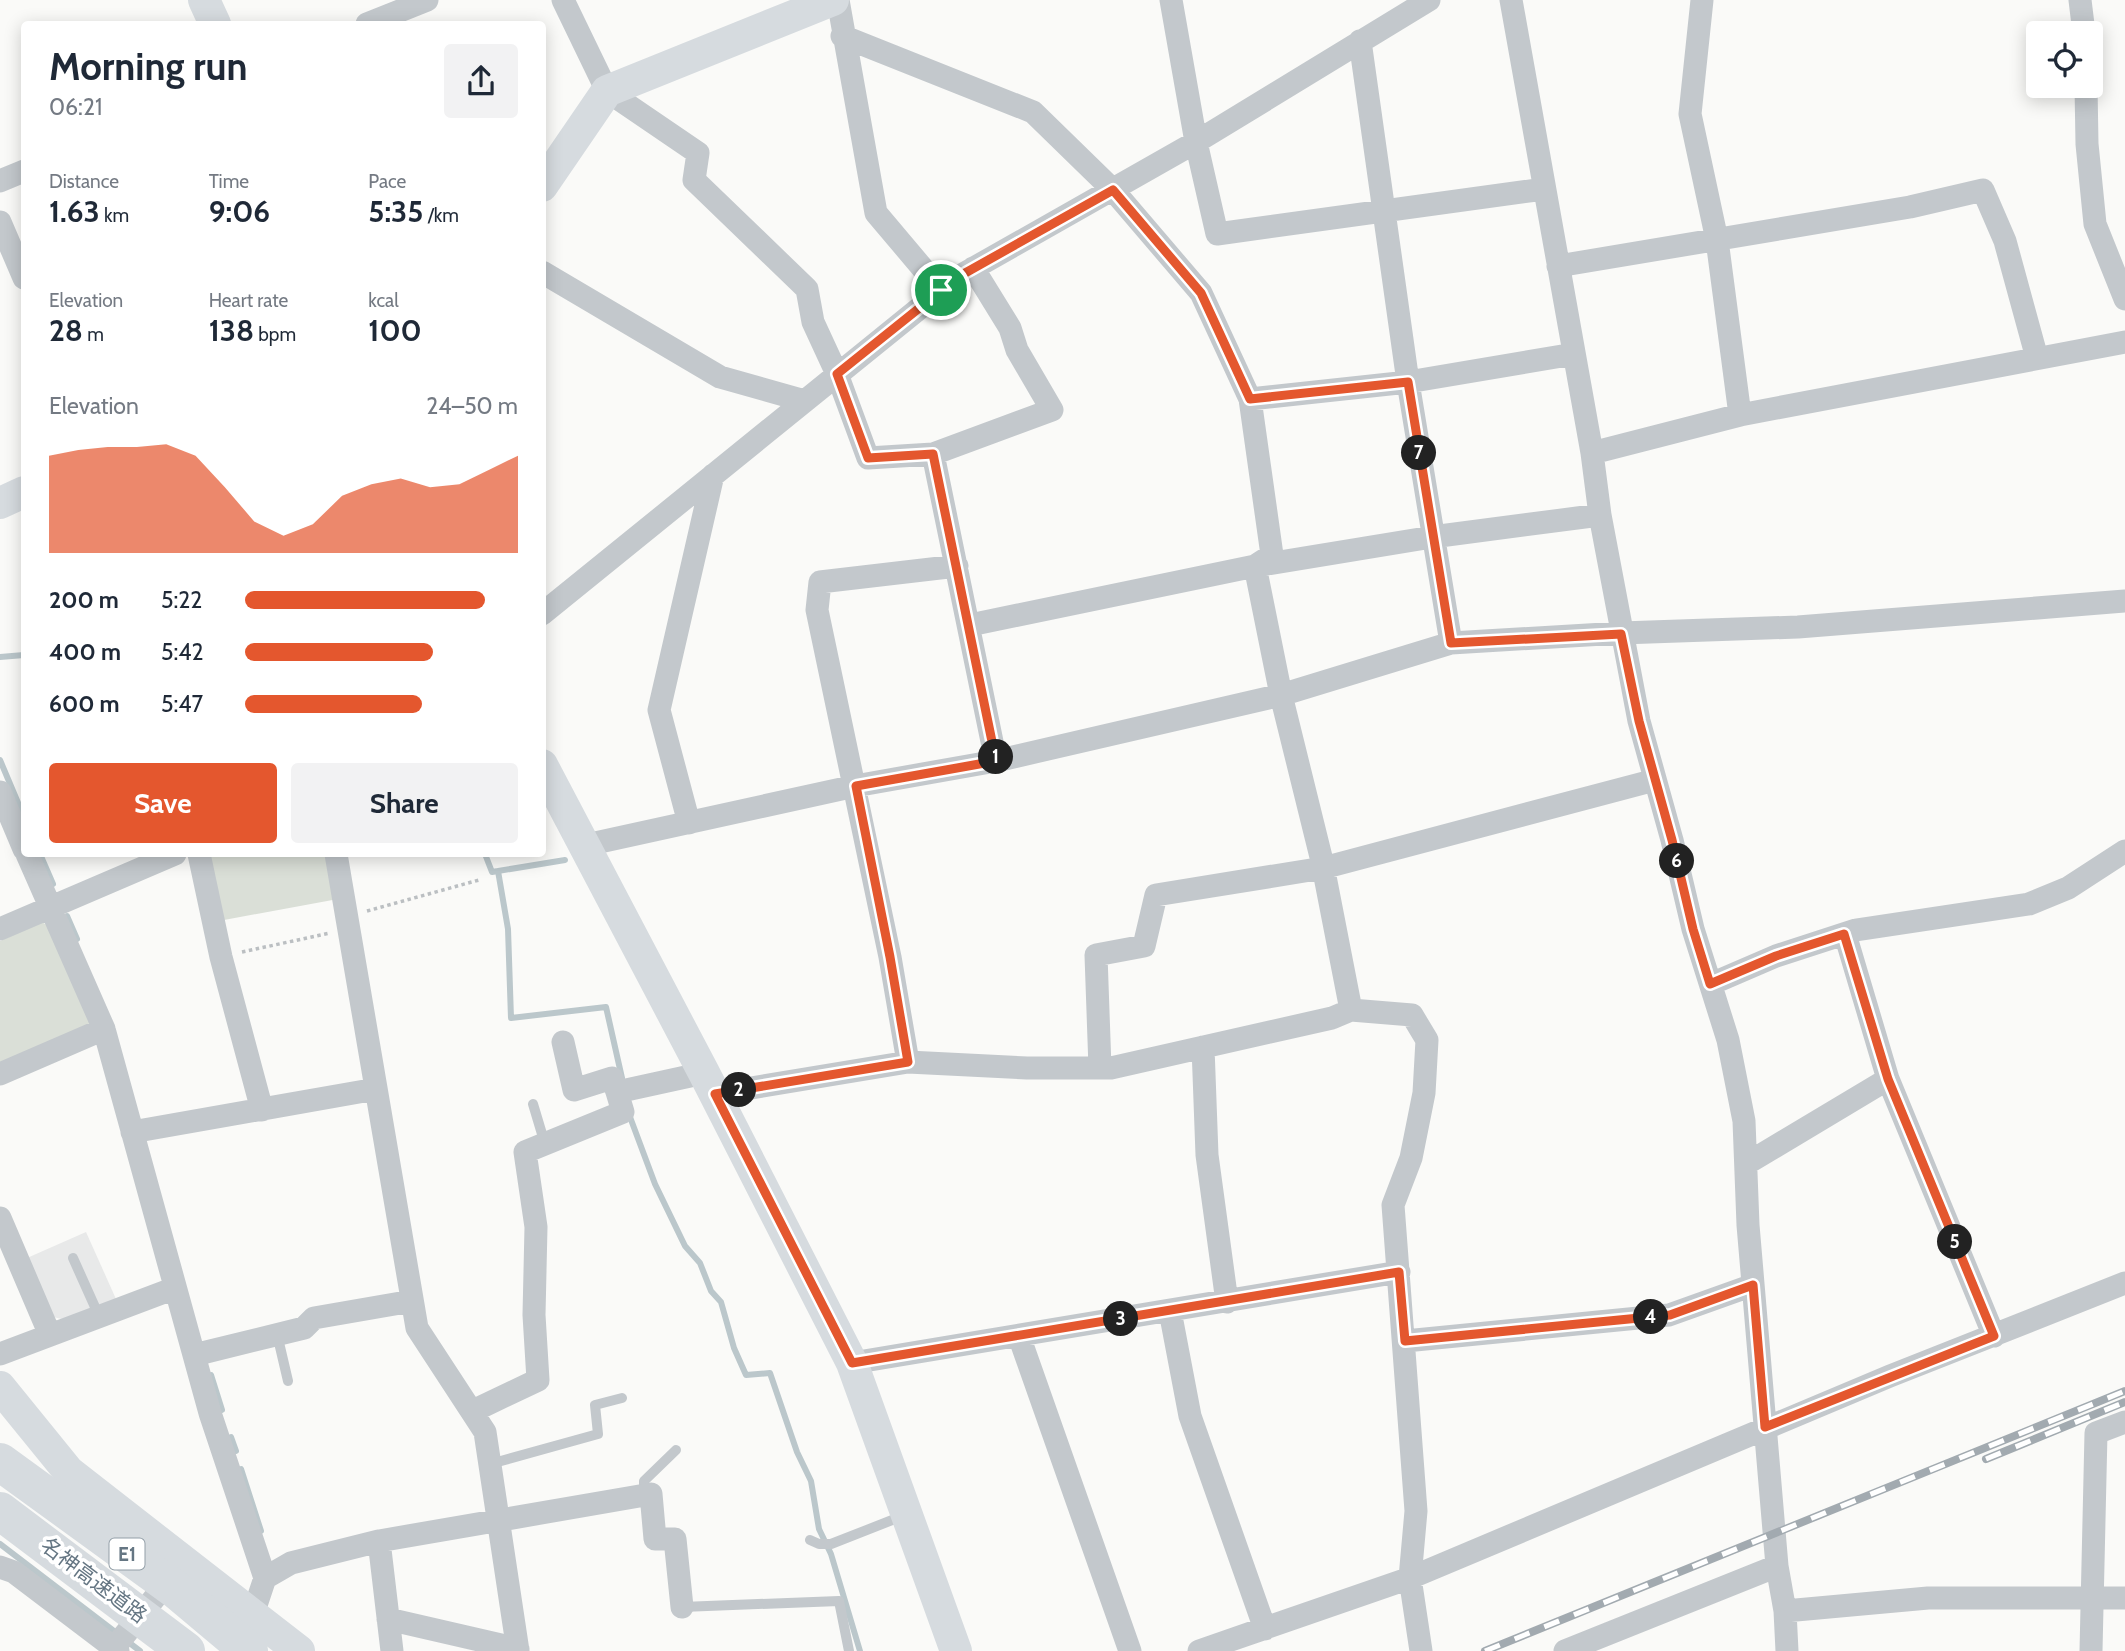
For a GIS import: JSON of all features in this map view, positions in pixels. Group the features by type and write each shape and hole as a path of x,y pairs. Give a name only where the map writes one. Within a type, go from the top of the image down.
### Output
{"highway":[{"name":"名神高速道路","path":"0,1462 175,1589 251,1633"},
{"name":"名神高速道路","path":"0,1511 186,1651"}],"street":[{"path":"204,0 214,21"},
{"path":"374,21 427,0"},
{"path":"563,0 607,91 698,153 694,180 807,289 813,322 837,374 868,458 933,454 1052,410 1017,350 1010,328 973,268"},
{"path":"546,180 607,91 835,0 876,213 941,290"},
{"path":"1171,0 1196,142 1217,234 1544,189"},
{"path":"546,611 941,290 973,268 1196,142 1429,0"},
{"path":"1511,0 1592,453 1621,634 1639,721 1693,929 1728,1040 1744,1121 1753,1285 1787,1651"},
{"path":"1702,0 1690,114 1717,240 1740,415"},
{"path":"2080,0 2083,21"},
{"path":"842,36 1032,112 1113,190 1201,293 1250,399 1272,555 1255,566"},
{"path":"1360,41 1408,382 1451,643"},
{"path":"2086,98 2087,144 2095,224 2125,299"},
{"path":"0,181 21,172"},
{"path":"1558,265 1910,207 1983,190 2005,241 2037,358"},
{"path":"0,222 21,271"},
{"path":"546,274 720,377 805,401"},
{"path":"1592,453 1740,415 2125,342"},
{"path":"1250,399 1408,382 1574,354"},
{"path":"933,454 996,761"},
{"path":"689,823 659,710 713,475"},
{"path":"0,503 21,493"},
{"path":"970,625 1255,566 1433,537 1600,515"},
{"path":"908,1062 856,786 817,610 820,582 957,566"},
{"path":"1255,566 1281,695 1324,868 1351,1010"},
{"path":"586,845 856,786 996,761 1281,695 1451,643 1798,627 2125,601"},
{"path":"546,772 710,1084 852,1363 956,1651"},
{"path":"1100,1068 1096,955 1144,946 1156,895 1324,868 1655,780"},
{"path":"0,792 21,842"},
{"path":"1710,984 1776,956 1856,930 2029,904 2068,888 2125,851"},
{"path":"28,857 104,1029 210,1413 265,1578 251,1633"},
{"path":"0,929 168,857"},
{"path":"200,857 221,957 262,1110"},
{"path":"337,857 417,1328 485,1432 518,1650 388,1619"},
{"path":"1844,934 1888,1079 1994,1336"},
{"path":"617,1092 908,1062 1027,1068 1111,1068 1332,1018 1351,1010 1412,1015 1426,1040 1424,1093 1411,1158 1393,1205 1416,1511 1410,1578 1421,1651"},
{"path":"0,1074 104,1029"},
{"path":"473,1411 538,1380 534,1315 536,1227 525,1152 623,1112 612,1078 574,1090 564,1042"},
{"path":"1203,1047 1207,1155 1227,1302"},
{"path":"1745,1164 1888,1079"},
{"path":"132,1132 376,1089"},
{"path":"0,1218 50,1335"},
{"path":"852,1363 1399,1272"},
{"path":"1199,1651 1410,1578 1765,1427 2125,1283"},
{"path":"1405,1341 1670,1315 1753,1285"},
{"path":"0,1354 175,1288"},
{"path":"194,1354 304,1328 314,1318 412,1301"},
{"path":"1170,1311 1190,1416 1265,1629"},
{"path":"1019,1336 1130,1651"},
{"path":"0,1387 69,1472 185,1561 251,1633 299,1651"},
{"path":"2091,1651 2096,1433 2125,1422"},
{"path":"265,1578 291,1563 379,1541 651,1494 655,1539 675,1539 682,1607"},
{"path":"379,1541 392,1651"},
{"path":"0,1566 14,1572 120,1643 185,1561"},
{"path":"1564,1651 1777,1566"},
{"path":"1784,1612 1927,1598 2125,1598"}],"lane":[{"path":"533,1104 545,1144"},
{"path":"73,1258 99,1317"},
{"path":"277,1334 288,1381"},
{"path":"490,1464 598,1434 595,1405 622,1398"},
{"path":"644,1495 644,1481 676,1450"},
{"path":"814,1542 831,1544 908,1514"},
{"path":"682,1607 839,1601 849,1651"}],"path":[{"path":"221,957 348,923 479,880"}],"shaded area":[{"path":"331,857 338,899 224,920 210,858"},
{"path":"42,922 53,929 90,1022 86,1028 0,1066 0,941"},
{"path":"86,1232 116,1299 62,1319 53,1317 27,1258"}],"waterway":[{"path":"0,657 21,655"},
{"path":"0,760 21,810"},
{"path":"41,857 53,884"},
{"path":"486,857 492,872 565,860"},
{"path":"498,871 508,929 511,1018 606,1007 622,1078"},
{"path":"67,916 77,939"},
{"path":"630,1117 655,1184 685,1246 700,1263 711,1291 721,1302 734,1348 746,1375 770,1373 797,1452 811,1481 819,1529 831,1554 860,1651"},
{"path":"211,1375 222,1410"},
{"path":"231,1437 236,1451"},
{"path":"241,1469 261,1531"},
{"path":"0,1544 140,1651"}],"railway":[{"path":"1485,1651 2125,1391"},
{"path":"1986,1459 2125,1402"}],"route":[{"path":"1113,190 1201,293 1250,399 1408,382 1451,643 1621,634 1639,721 1710,984 1776,956 1844,934 1888,1079 1994,1336 1765,1427 1753,1285 1670,1315 1405,1341 1399,1272 852,1363 715,1094 908,1062 856,786 996,761 933,454 868,458 837,374 941,290 958,277 1113,190"}]}
